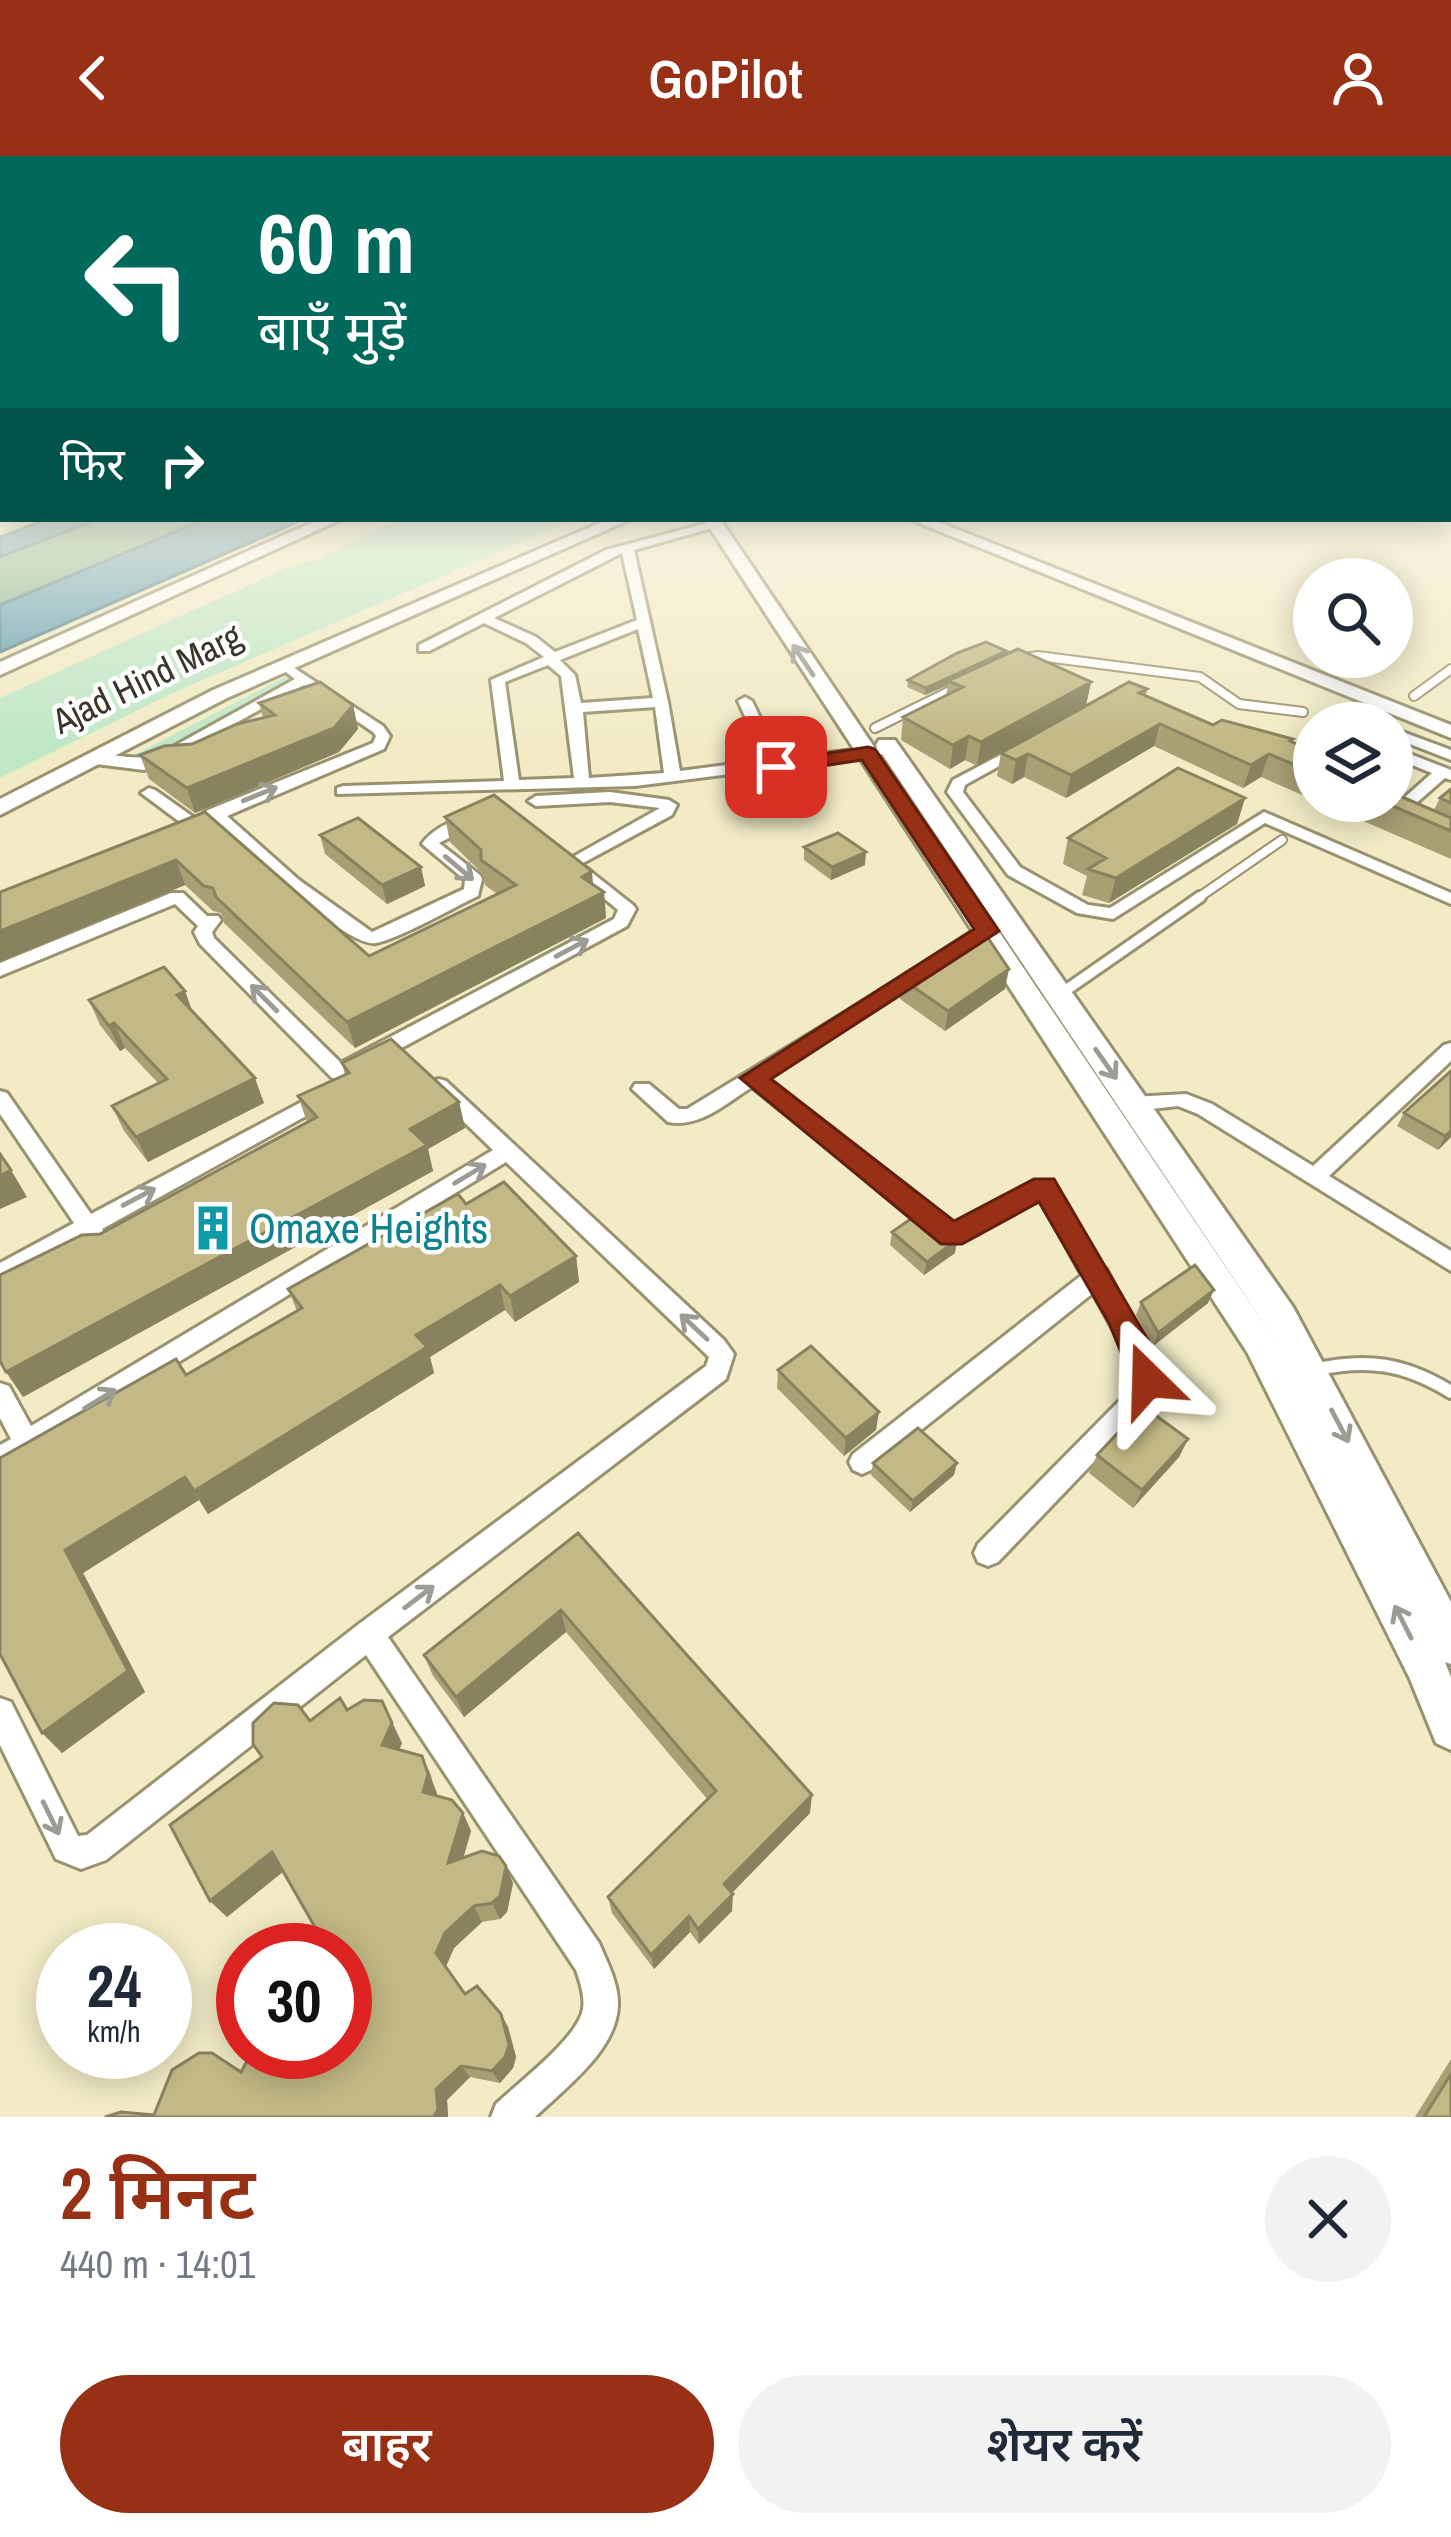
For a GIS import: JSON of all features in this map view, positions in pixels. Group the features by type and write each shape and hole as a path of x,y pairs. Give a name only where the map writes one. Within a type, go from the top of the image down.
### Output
{"street":[{"path":"0,669 248,558"},
{"name":"Ajad Hind Marg","path":"0,786 33,780 200,687 500,558"},
{"path":"0,808 33,780 96,759 284,666 534,558"},
{"path":"424,648 605,558"},
{"path":"629,558 673,778"},
{"path":"744,558 991,898 1045,996 1203,1254 1294,1374 1451,1644"},
{"path":"1014,558 1378,702"},
{"path":"1039,558 1379,702"},
{"path":"482,617 531,640 568,675 582,783"},
{"path":"512,785 498,680 644,622"},
{"path":"175,836 214,813 380,746 383,736 378,729 284,666"},
{"path":"96,759 144,765 163,758 302,681"},
{"path":"745,701 776,767"},
{"path":"575,708 661,702"},
{"path":"1413,710 1451,711"},
{"path":"1413,716 1451,731"},
{"path":"1039,739 954,789 1008,866 1082,909 1113,914 1264,817 1451,898"},
{"path":"343,791 673,778 776,767 878,744"},
{"path":"878,744 978,937 1045,996 1133,1104 1281,1317 1294,1374 1451,1728"},
{"path":"1413,745 1448,767"},
{"path":"1258,746 1287,755 1293,752"},
{"path":"1413,758 1448,767"},
{"path":"1448,767 1395,812 1451,836"},
{"path":"149,794 194,825"},
{"path":"536,801 610,797 669,805 666,812 570,863"},
{"path":"214,813 292,884 364,937 374,938 472,892 474,880 431,840 499,808"},
{"path":"339,1073 411,1059 620,922 626,909 621,903 552,849"},
{"path":"991,898 1037,885"},
{"path":"0,970 177,897 210,922 203,932 206,940 339,1073"},
{"path":"642,1089 669,1114 683,1118 948,955"},
{"path":"1314,1177 1451,1051"},
{"path":"0,1713 67,1848 81,1853 95,1849 722,1364 715,1347 411,1059"},
{"path":"0,1274 326,1096 337,1088 339,1073"},
{"path":"753,1078 952,1236 1044,1187 1146,1366 1144,1392 988,1553"},
{"path":"0,1098 104,1250 124,1239"},
{"path":"1133,1104 1191,1102 1451,1262"},
{"path":"0,1459 506,1152"},
{"path":"862,1462 1098,1276"},
{"path":"0,1394 27,1443"},
{"path":"369,1634 587,1955 599,1987 599,2016 588,2034 509,2117"}],"lane":[{"path":"1010,662 1038,656 1184,674 1211,681 1239,704 1293,711"},
{"path":"1406,702 1451,669"},
{"path":"878,744 974,679"},
{"path":"1045,996 1282,840"},
{"path":"1294,1374 1373,1358 1412,1370 1451,1392"}],"green space":[{"path":"0,558 114,558 0,605"},
{"path":"486,558 175,692 0,778 0,698 296,564 322,559"},
{"path":"287,676 291,679 162,752 126,759"}],"water":[{"path":"114,558 216,558 0,652 0,605"}],"building":[{"path":"986,642 1006,651 926,688 908,680 957,653"},
{"path":"1018,649 1091,682 981,742 969,736 953,745 903,717 963,687 948,681"},
{"path":"320,682 353,705 334,728 187,788 140,755 164,746 192,744 237,724 275,715 259,703"},
{"path":"1129,682 1147,689 1139,693 1213,725 1222,720 1293,739 1293,764 1269,754 1251,765 1160,724 1071,775 1028,754 1016,760 1001,753"},
{"path":"1178,768 1245,798 1116,878 1088,869 1106,858 1068,838"},
{"path":"494,795 592,871 582,877 604,892 347,1022 216,897 213,888 204,886 176,860 0,931 0,892 205,812 369,956 516,885 481,860 481,850 445,817"},
{"path":"1413,802 1451,818 1451,831 1413,815"},
{"path":"358,818 421,867 382,885 320,835"},
{"path":"838,833 866,852 832,867 804,847"},
{"path":"982,929 1009,969 948,1011 902,979"},
{"path":"164,967 185,991 177,995 255,1078 136,1137 112,1106 167,1079 114,1023 109,1026 89,1000"},
{"name":"Omaxe Heights","path":"391,1039 459,1102 410,1129 427,1145 6,1372 0,1361 0,1275 82,1235 100,1234 317,1117 298,1096 349,1073 342,1063"},
{"path":"1451,1071 1451,1131 1445,1136 1404,1113"},
{"path":"0,1154 11,1170 0,1176"},
{"path":"504,1182 576,1256 510,1296 500,1285 416,1335 427,1347 194,1491 185,1477 65,1550 128,1671 42,1733 0,1654 0,1458 176,1359 186,1375 302,1308 288,1289 458,1194 466,1204"},
{"path":"919,1213 957,1240 927,1262 892,1232"},
{"path":"1195,1265 1214,1290 1158,1333 1141,1302"},
{"path":"811,1346 879,1412 846,1438 778,1370"},
{"path":"1143,1406 1188,1439 1142,1490 1097,1455"},
{"path":"918,1428 957,1463 913,1501 873,1463"},
{"path":"578,1533 812,1795 724,1884 733,1894 698,1929 689,1916 651,1955 608,1897 716,1791 561,1610 456,1697 424,1655"},
{"path":"340,1698 347,1710 364,1700 382,1701 392,1723 382,1745 422,1756 428,1774 423,1792 452,1800 463,1813 448,1863 482,1851 499,1856 506,1866 500,1896 492,1903 474,1906 445,1933 436,1953 465,1994 477,1986 501,2014 509,2045 505,2057 492,2071 461,2066 436,2089 434,2117 105,2117 121,2112 154,2115 168,2079 192,2079 192,2057 199,2053 216,2056 216,2079 372,2079 372,1923 313,1923 272,1852 210,1901 170,1825 262,1757 253,1744 253,1723 274,1703 298,1705 310,1721"},
{"path":"1451,2074 1451,2117 1424,2117"}],"place":[{"name":"Omaxe Heights","path":"213,1228"}],"route":[{"path":"776,767 868,753 987,931 753,1078 952,1236 1044,1187 1120,1316 1146,1366 1148,1380"}]}
